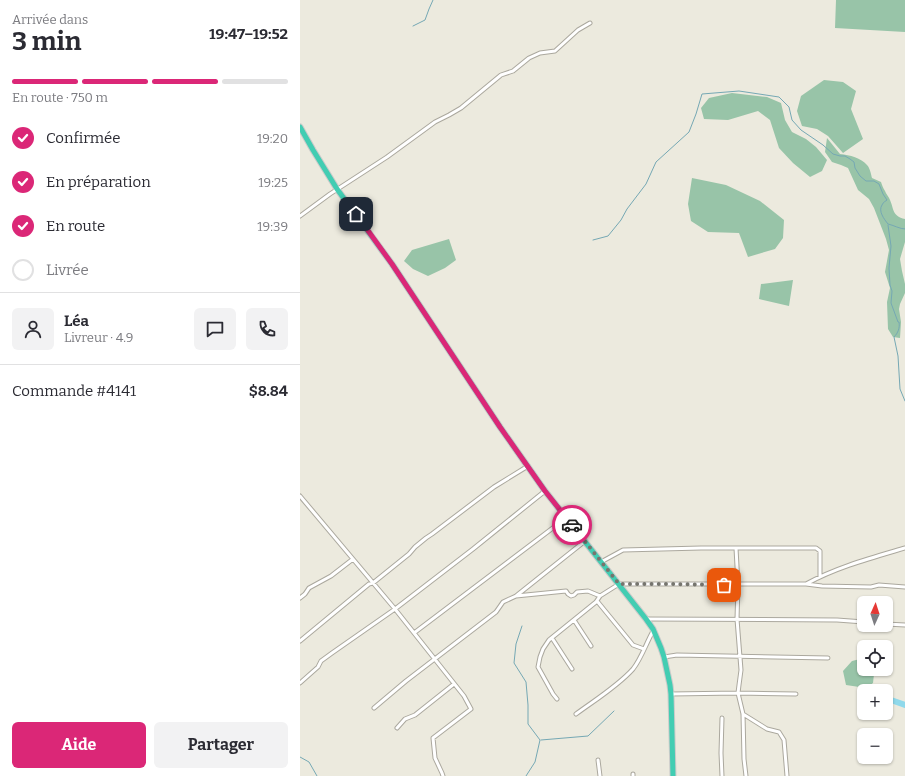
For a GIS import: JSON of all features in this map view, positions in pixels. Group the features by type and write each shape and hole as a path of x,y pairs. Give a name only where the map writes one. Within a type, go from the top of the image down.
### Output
{"highway":[{"path":"300,127 337,189 392,264 500,427 545,491 653,629 664,657 671,694 673,776"}],"street":[{"path":"300,216 337,189 387,157 435,122 461,108 501,76 513,71 529,58 540,53 555,51 578,30 590,23"},
{"path":"300,641 369,584 373,583 409,554 426,538 494,487 528,466"},
{"path":"300,683 332,653 395,609 545,491"},
{"path":"300,496 395,609 464,696 471,709 433,738 435,758 443,776"},
{"path":"414,633 566,518"},
{"path":"374,708 496,612 503,602 516,596 585,541"},
{"path":"601,562 623,550 663,548 816,548 820,551 820,577"},
{"path":"736,548 738,585 736,619 741,670 738,693 743,714 746,776"},
{"path":"806,584 863,560 905,548"},
{"path":"300,598 309,588 331,576 353,559"},
{"path":"558,699 552,694 538,668 543,649 552,638 597,601 600,596 619,584 806,584 822,586 871,587 879,585 905,587"},
{"path":"516,596 566,591 571,596 577,592 588,591 600,596"},
{"path":"597,601 633,645 644,649"},
{"path":"646,619 838,620 857,621"},
{"path":"574,620 591,646"},
{"path":"893,624 905,625"},
{"path":"576,714 614,686 633,668 653,629"},
{"path":"552,638 572,669"},
{"path":"664,657 677,655 828,658"},
{"path":"396,728 405,719 415,715 454,684"},
{"path":"671,694 796,694"},
{"path":"743,714 767,729 780,732 784,740 787,776"},
{"path":"722,718 720,753 722,776"},
{"path":"598,760 600,776"}],"green space":[{"path":"836,0 905,0 905,32 835,28"},
{"path":"824,80 843,82 856,91 851,109 863,139 843,153 828,136 817,129 802,126 797,111 801,96"},
{"path":"732,93 767,97 781,103 785,120 792,132 806,139 816,147 827,160 822,171 810,177 793,163 779,148 770,120 758,111 728,120 704,119 701,108 709,98"},
{"path":"827,138 840,154 855,157 862,160 867,165 870,169 872,178 881,182 896,214 905,219 905,242 900,259 905,284 905,293 899,309 901,322 900,338 893,337 888,329 887,302 890,288 885,272 889,250 886,239 874,208 869,199 858,190 848,168 832,162 825,152"},
{"path":"692,178 726,185 760,201 784,220 783,238 775,249 748,257 739,233 708,232 691,221 688,204"},
{"path":"449,239 456,260 445,268 428,276 413,269 404,261 412,250"},
{"path":"793,280 789,306 759,299 761,284"},
{"path":"857,660 857,676 874,676 873,683 857,684 857,687 846,685 843,671 852,661"}],"waterway":[{"path":"413,26 425,20 433,0"},
{"path":"593,240 608,236 646,184 656,162 689,132 702,94 739,91 779,97 789,107 792,120 801,130 833,154 845,156 854,162 855,168 860,176 866,181 874,181 879,184 887,200 881,207 883,217 888,224 905,229"},
{"path":"888,225 891,246 889,268 890,285 892,291 891,303 899,322 897,334 894,337 898,356 900,389 905,401"},
{"path":"522,626 516,644 514,663 526,682 528,724 540,740 535,762 526,776"},
{"path":"893,701 905,705"},
{"path":"541,740 588,736 614,711"},
{"path":"300,757 309,762 317,776"}],"way so far":[{"path":"572,525 619,584 724,585"}],"route":[{"path":"356,214 392,264 500,427 545,491 572,525"}]}
